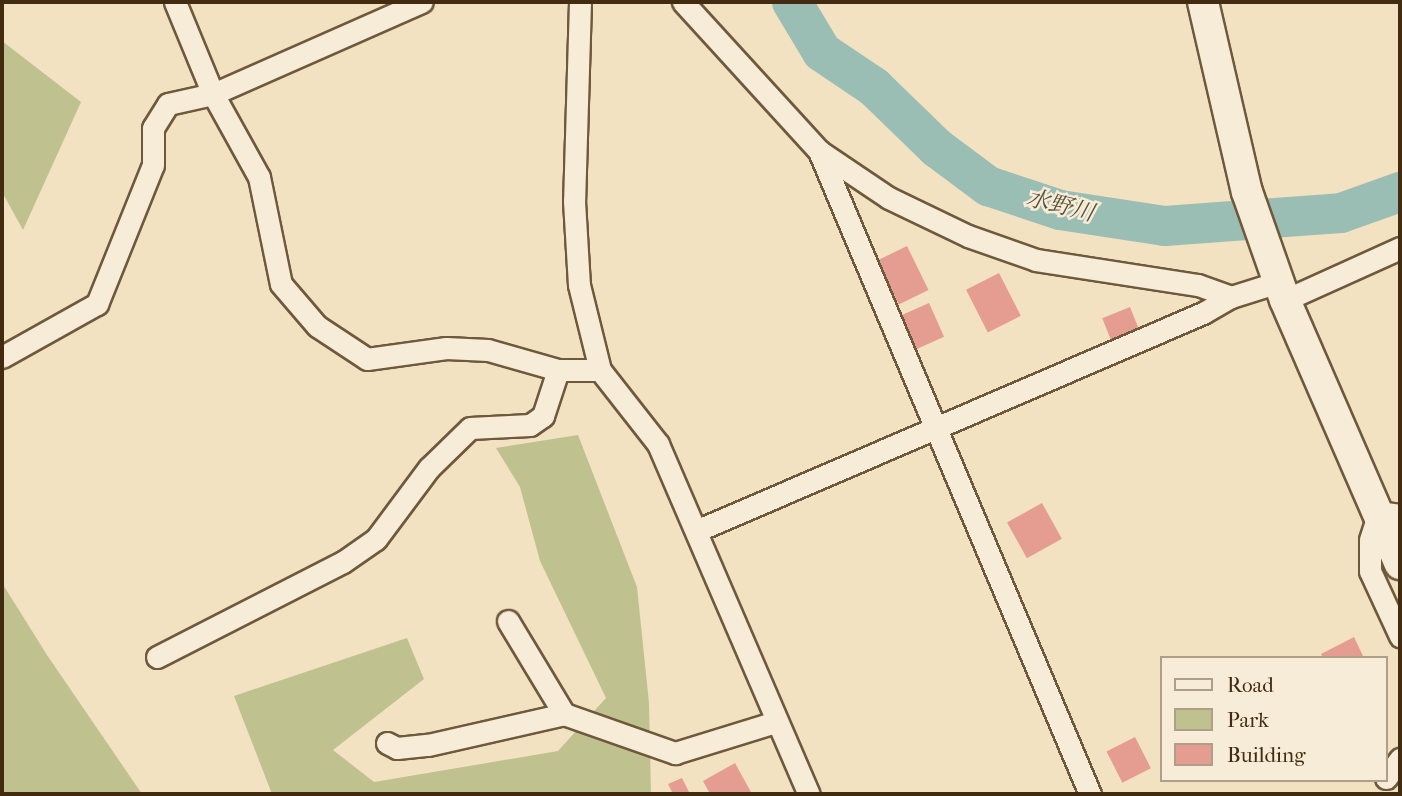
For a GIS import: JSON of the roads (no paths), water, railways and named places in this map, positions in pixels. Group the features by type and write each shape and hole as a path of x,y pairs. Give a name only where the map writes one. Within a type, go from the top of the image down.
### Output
{"street":[{"path":"175,2 213,94 259,177 281,284 317,326 367,359 446,348 488,350 558,370 600,370"},
{"path":"2,357 97,304 153,165 152,128 168,104 213,94 422,2"},
{"path":"580,2 574,201 579,285 600,370 658,444 808,794"},
{"path":"683,2 819,151 888,198 979,240 1036,260 1198,285 1231,297"},
{"path":"1203,2 1247,192 1280,285 1389,514 1400,564"},
{"path":"819,151 1090,794"},
{"path":"696,531 1203,313 1231,297 1280,285 1400,248"},
{"path":"158,657 344,562 376,539 429,468 470,428 530,425 542,416 558,370"},
{"path":"1389,514 1370,540 1370,571 1400,636"},
{"path":"508,621 564,714"},
{"path":"387,743 397,748 428,745 564,714 675,753 776,722"},
{"path":"1388,775 1400,759"}],"waterway":[{"name":"水野川","path":"792,2 822,52 874,87 937,148 988,186 1060,210 1165,226 1341,213 1400,192"}]}
